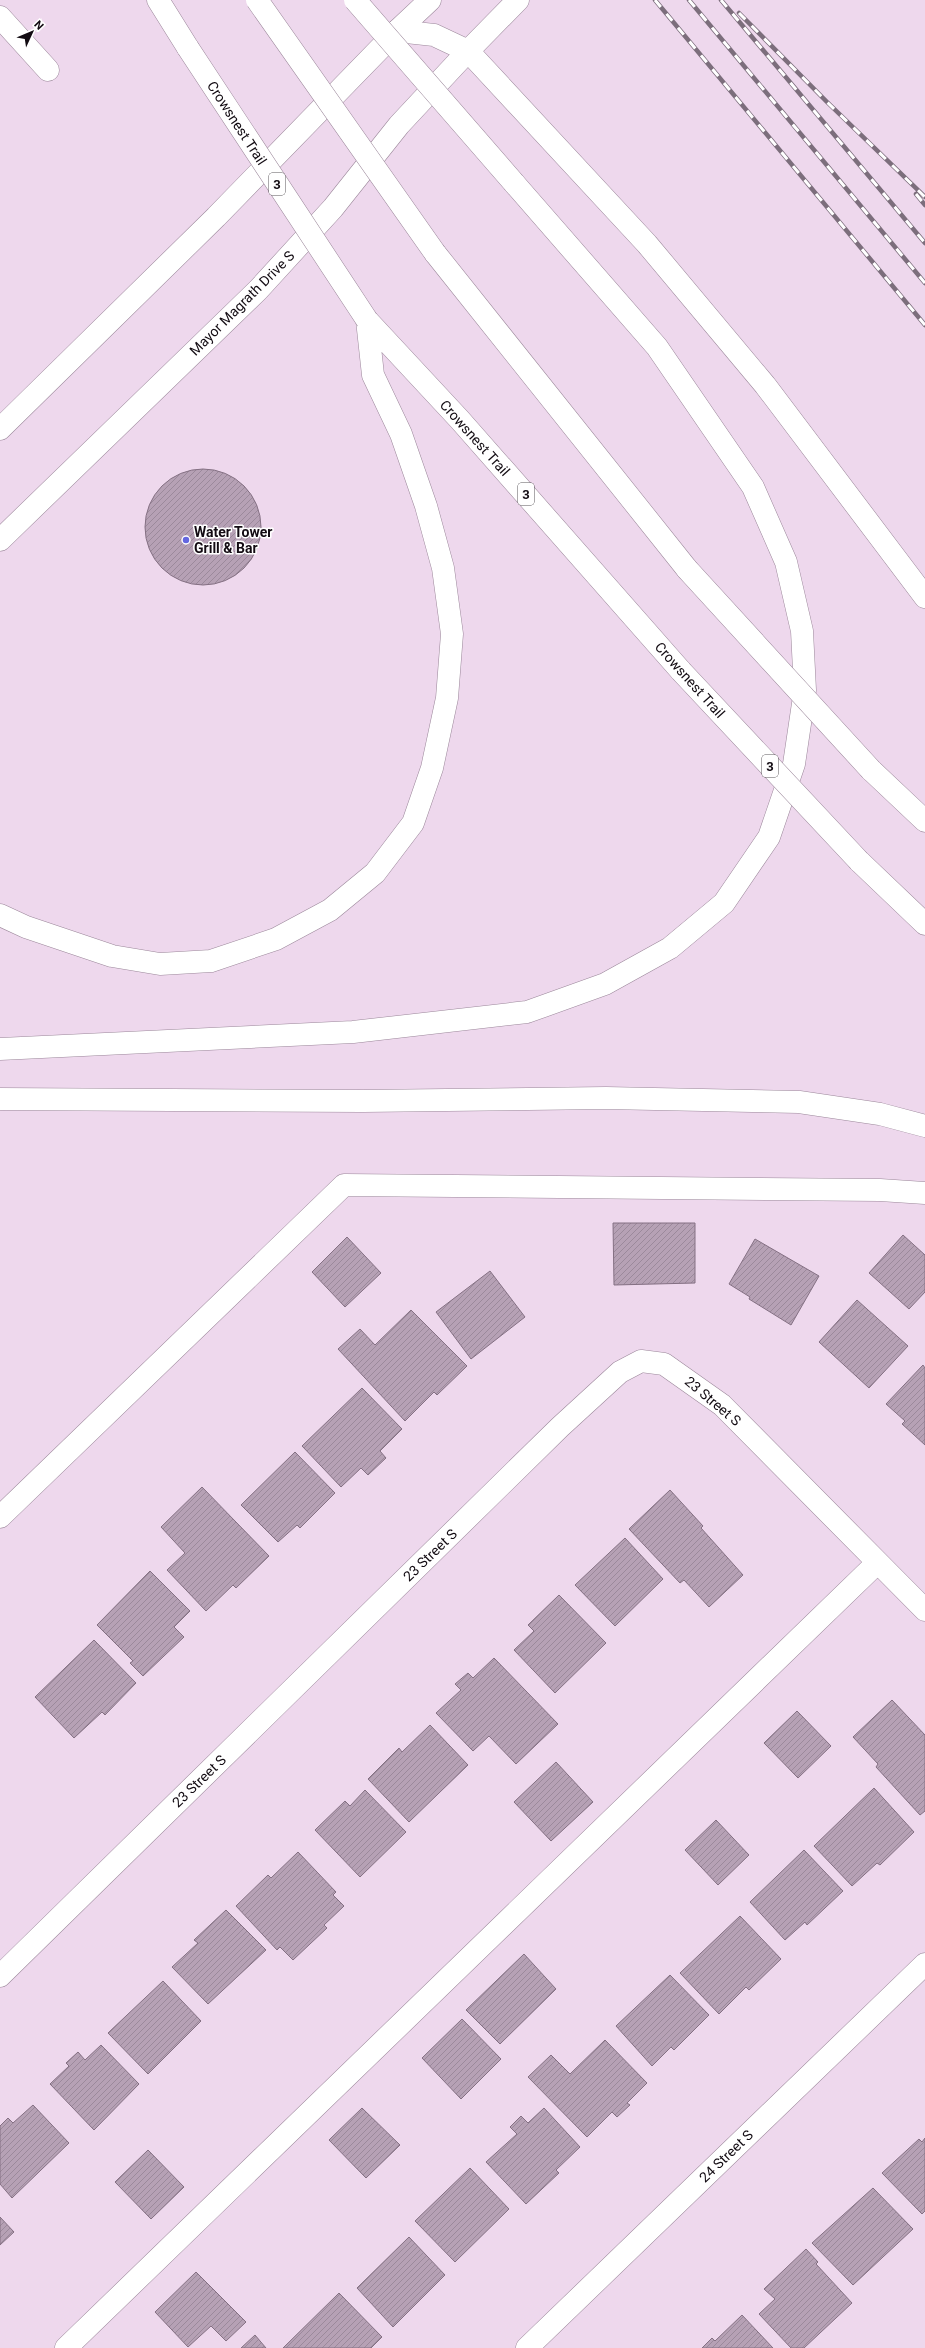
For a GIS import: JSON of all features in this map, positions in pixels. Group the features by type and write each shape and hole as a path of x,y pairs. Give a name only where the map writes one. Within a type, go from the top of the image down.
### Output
{"main road":[{"name":"Crowsnest Trail","path":"158,0 367,320 470,432 681,671 859,861 925,924"},
{"path":"257,0 435,253 687,569 871,770 925,821"},
{"path":"0,1049 353,1032 527,1012 605,984 670,948 724,903 769,837 794,764 805,690 802,631 786,562 753,487 657,347 355,0"},
{"path":"0,429 216,217 397,31 430,0"},
{"name":"Mayor Magrath Drive S","path":"0,540 258,290 333,208 399,125 518,0"},
{"path":"0,17 48,70"},
{"path":"397,31 434,35 468,51 647,244 766,385 925,597"},
{"path":"0,915 26,927 112,956 160,964 211,962 276,940 330,910 375,873 413,823 432,768 445,706 452,634 443,568 426,506 401,434 373,375 367,320"},
{"path":"0,904 26,927"},
{"path":"0,1099 371,1101 606,1098 800,1102 880,1114 925,1126"},
{"path":"0,1517 344,1185 880,1190 925,1193"},
{"name":"23 Street S","path":"0,1976 560,1427 620,1372 641,1362 664,1364 722,1405 877,1563"},
{"path":"66,2348 877,1563 925,1610"},
{"name":"24 Street S","path":"527,2348 925,1964"}],"building":[{"path":"203,469 225,474 244,486 256,505 261,527 256,549 244,568 225,580 203,585 181,580 162,568 150,549 145,527 150,505 162,486 181,474"},
{"path":"613,1223 695,1223 695,1283 614,1285"},
{"path":"903,1235 925,1255 925,1292 909,1309 869,1273"},
{"path":"347,1237 381,1273 345,1307 312,1272"},
{"path":"755,1239 819,1276 791,1325 749,1299 750,1297 729,1284"},
{"path":"490,1271 525,1317 471,1359 436,1312"},
{"path":"857,1300 908,1346 869,1388 819,1342"},
{"path":"411,1310 467,1366 437,1395 434,1392 405,1421 338,1349 360,1329 375,1345"},
{"path":"923,1365 925,1368 925,1445 902,1424 905,1421 886,1404"},
{"path":"362,1388 402,1429 380,1451 386,1458 368,1475 361,1468 341,1487 302,1446"},
{"path":"295,1452 335,1493 300,1528 297,1525 278,1542 241,1505"},
{"path":"202,1487 269,1556 236,1588 233,1585 206,1611 167,1570 185,1553 161,1527"},
{"path":"670,1490 703,1526 701,1528 743,1575 709,1607 684,1580 680,1583 629,1529"},
{"path":"625,1538 663,1579 615,1626 575,1585"},
{"path":"150,1571 190,1611 174,1627 184,1637 143,1676 130,1663 133,1661 97,1625"},
{"path":"559,1595 606,1643 555,1693 514,1650 534,1631 528,1625"},
{"path":"94,1640 136,1683 105,1715 102,1712 74,1738 35,1697"},
{"path":"494,1658 558,1724 516,1764 489,1736 473,1751 436,1713 461,1690 455,1684 468,1673 473,1678"},
{"path":"892,1700 925,1735 925,1811 920,1815 876,1767 878,1764 853,1737"},
{"path":"797,1711 831,1746 798,1778 764,1743"},
{"path":"430,1725 468,1765 409,1822 368,1779 399,1748 402,1752"},
{"path":"556,1762 593,1802 551,1841 514,1802"},
{"path":"874,1788 914,1832 880,1865 877,1863 852,1886 814,1846"},
{"path":"365,1790 406,1832 360,1877 315,1830 345,1801 350,1806"},
{"path":"716,1820 749,1855 718,1885 685,1850"},
{"path":"804,1850 843,1891 807,1925 805,1922 785,1940 750,1902"},
{"path":"298,1852 336,1892 333,1895 344,1906 324,1925 327,1928 293,1960 280,1947 277,1950 236,1906 268,1875 271,1878"},
{"path":"226,1910 266,1950 208,2004 172,1967 198,1943 194,1940"},
{"path":"740,1916 781,1959 749,1990 746,1987 719,2014 680,1973"},
{"path":"524,1954 556,1989 500,2044 466,2010"},
{"path":"670,1975 709,2015 674,2050 671,2047 652,2066 616,2026"},
{"path":"163,1981 201,2021 148,2074 108,2033"},
{"path":"462,2019 501,2059 461,2099 422,2058"},
{"path":"605,2040 647,2083 627,2103 630,2105 617,2117 612,2112 587,2137 528,2077 551,2055 570,2074"},
{"path":"101,2045 139,2084 94,2130 50,2084 69,2066 66,2063 78,2052 85,2060"},
{"path":"33,2105 69,2143 12,2198 0,2184 0,2126 8,2118 13,2123"},
{"path":"362,2108 400,2145 366,2178 329,2140"},
{"path":"544,2108 580,2147 556,2170 559,2173 526,2204 486,2162 517,2134 510,2127 521,2116 528,2123"},
{"path":"925,2138 925,2211 922,2214 882,2173 919,2139 922,2142"},
{"path":"148,2150 184,2187 151,2219 115,2182"},
{"path":"470,2168 509,2209 455,2262 415,2221"},
{"path":"873,2188 913,2229 853,2285 812,2243"},
{"path":"0,2217 14,2232 0,2245"},
{"path":"409,2237 445,2275 393,2327 357,2288"},
{"path":"806,2249 818,2262 816,2264 852,2303 804,2348 791,2348 759,2314 775,2299 764,2289"},
{"path":"196,2272 246,2322 226,2341 211,2326 188,2347 155,2312"},
{"path":"339,2293 382,2337 371,2348 283,2348"},
{"path":"742,2315 773,2348 702,2348 712,2338 715,2341"},
{"path":"255,2335 266,2348 241,2348"}],"railway":[{"path":"655,0 925,325"},
{"path":"689,0 925,283"},
{"path":"721,0 925,243"},
{"path":"739,13 827,102 925,197"},
{"path":"916,194 925,205"}],"place":[{"name":"Water Tower Grill & Bar","path":"186,540"}]}
